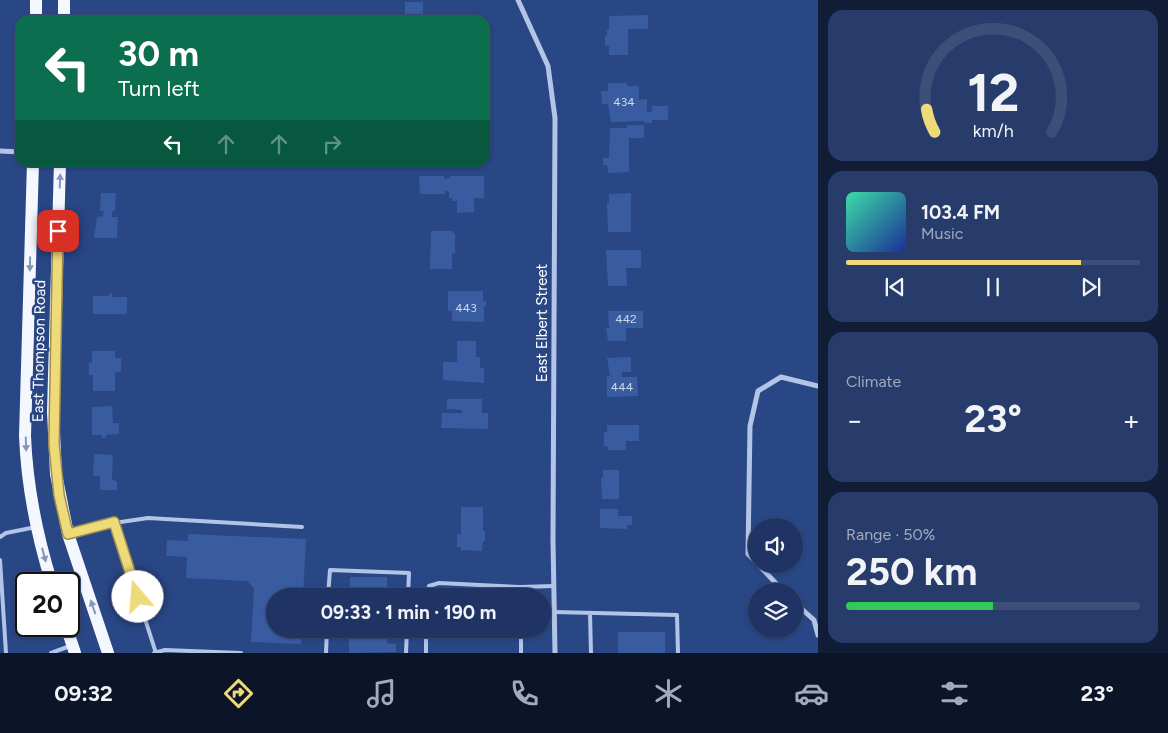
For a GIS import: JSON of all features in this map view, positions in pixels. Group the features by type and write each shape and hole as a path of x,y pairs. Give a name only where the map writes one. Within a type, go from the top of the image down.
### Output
{"main road":[{"path":"36,0 36,15"},
{"path":"64,0 64,15"},
{"name":"East Thompson Road","path":"33,167 26,464 37,526 49,572"},
{"name":"East Thompson Road","path":"60,167 54,444 59,495 68,534 108,653"},
{"path":"70,637 74,649"}],"street":[{"name":"East Elbert Street","path":"518,0 548,66 555,118 555,653"},
{"path":"0,151 15,152"},
{"path":"749,518 750,426 758,391 781,377 818,386"},
{"path":"766,573 775,583"},
{"path":"803,610 814,620 818,635"}],"lane":[{"path":"68,534 114,522 148,518 302,527"},
{"path":"114,522 156,653 165,650 241,653"},
{"path":"0,536 37,526"},
{"path":"0,560 6,653"},
{"path":"329,588 330,570 409,573 408,588"},
{"path":"429,588 429,586 439,583 520,587 554,586"},
{"path":"554,612 677,616 678,653"},
{"path":"590,613 591,653"},
{"path":"326,653 327,638"},
{"path":"406,653 407,638"},
{"path":"426,638 426,653"},
{"path":"521,638 521,653"},
{"path":"51,653 74,649"}],"building":[{"path":"405,2 423,2 423,15 405,15"},
{"path":"648,15 648,29 628,29 628,55 609,55 609,46 605,45 605,36 607,35 607,30 609,30 609,16"},
{"path":"608,83 627,83 627,86 639,86 639,100 647,99 647,112 652,112 652,106 668,106 668,120 652,120 652,123 645,123 644,121 611,122 608,104 602,104 601,91 608,91"},
{"path":"627,125 644,125 644,138 629,138 629,172 608,173 607,165 603,165 603,158 609,158 610,128 627,128"},
{"path":"419,176 444,176 444,179 450,178 450,176 484,176 484,198 474,198 474,212 457,213 457,201 452,201 452,198 449,198 449,191 445,191 445,194 420,194"},
{"path":"101,193 116,193 115,211 112,211 112,217 118,217 117,238 94,238 97,217 103,216 104,211 100,211"},
{"path":"631,193 631,232 608,232 607,203 609,203 609,194"},
{"path":"431,231 453,231 455,233 455,253 452,253 452,269 430,269"},
{"path":"606,250 641,250 641,268 626,268 627,286 608,286"},
{"path":"448,291 483,291 483,301 486,301 486,306 484,306 484,322 452,321 452,311 448,311"},
{"path":"112,293 112,297 127,297 127,314 93,314 93,296 109,296"},
{"path":"608,311 643,311 643,328 626,328 626,341 608,341 606,328 609,328"},
{"path":"457,341 476,341 476,357 480,357 480,368 484,368 484,383 443,380 443,362 457,362"},
{"path":"92,351 115,351 115,358 121,358 121,372 115,372 115,391 93,391 93,375 89,375"},
{"path":"631,357 631,372 622,372 622,377 637,377 638,396 607,397 607,376 610,376 607,358"},
{"path":"447,399 482,399 482,413 488,413 488,429 441,428 442,413 462,413 462,410 447,409"},
{"path":"112,406 113,423 119,423 119,434 106,435 106,438 102,438 102,435 92,435 92,407"},
{"path":"607,425 639,425 639,441 626,441 626,450 608,450 608,447 604,446 604,432 607,432"},
{"path":"94,454 113,455 112,480 117,481 117,490 100,490 100,476 93,476"},
{"path":"603,470 619,470 619,499 602,499 601,478 603,478"},
{"path":"461,507 483,507 485,541 483,541 482,551 461,550 461,547 457,547 457,534 461,535"},
{"path":"600,509 618,509 618,516 632,516 632,525 627,525 627,529 600,528"},
{"path":"188,534 306,539 303,588 266,588 266,638 301,638 301,644 251,642 254,588 247,581 186,578 187,557 166,556 167,540 188,541"},
{"path":"350,577 387,577 387,588 350,588"},
{"path":"618,632 665,632 665,653 618,653"},
{"path":"349,638 387,638 387,643 396,644 396,652 349,653"}],"route":[{"path":"58,231 53,428 59,495 68,534 114,522 138,597"}]}
